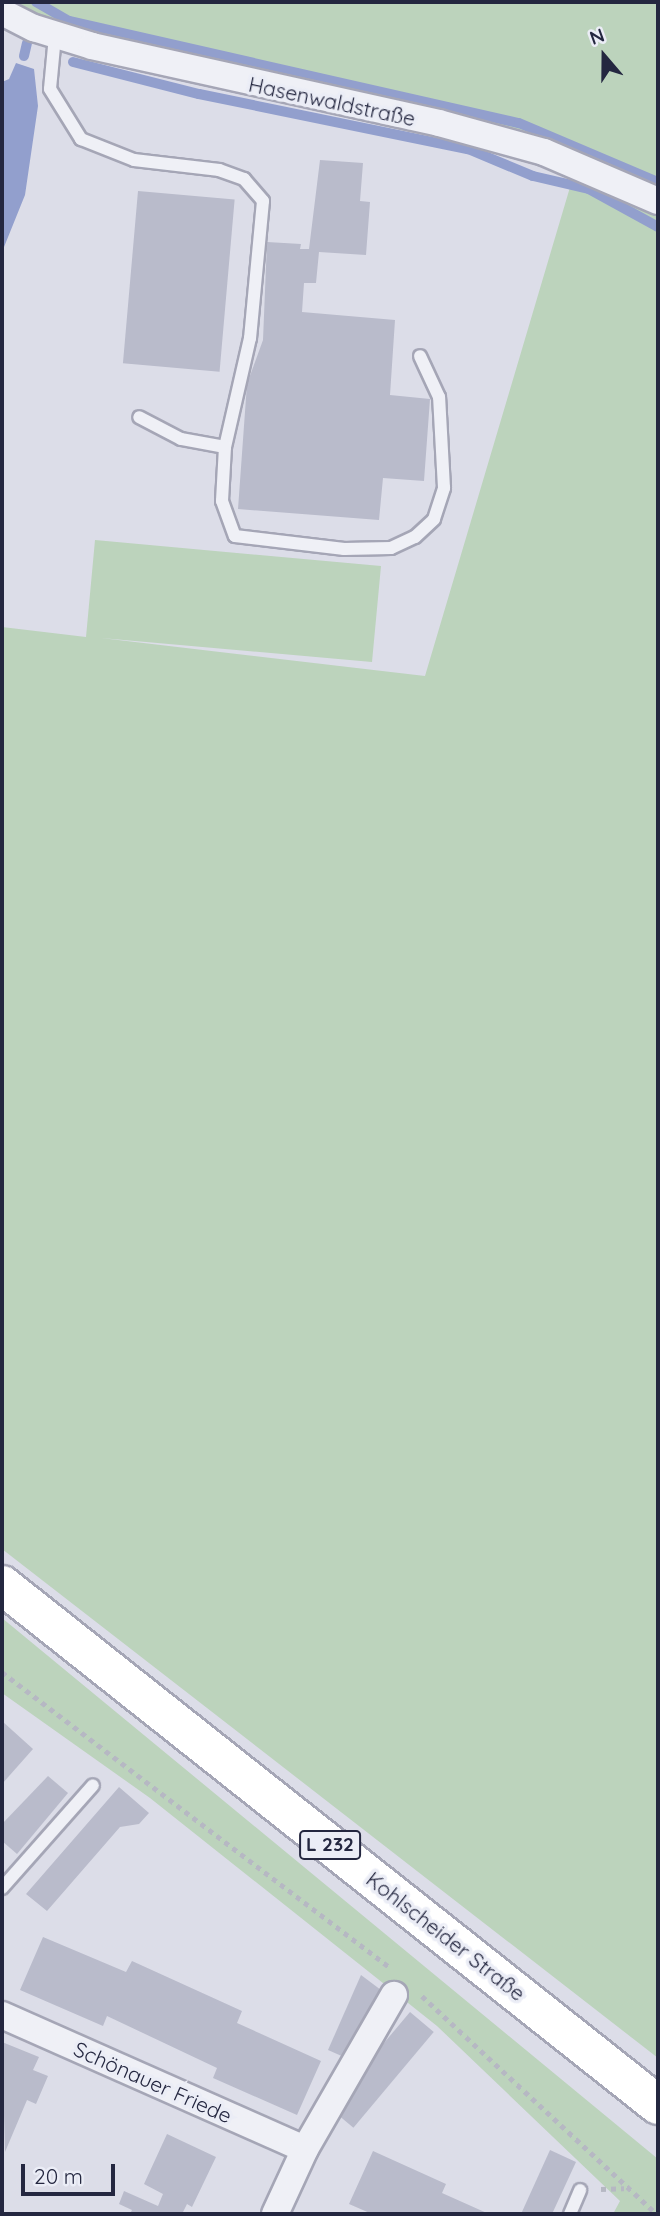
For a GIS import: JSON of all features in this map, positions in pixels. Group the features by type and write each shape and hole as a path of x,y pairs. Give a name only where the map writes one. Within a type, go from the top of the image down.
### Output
{"main road":[{"name":"Kohlscheider Straße","path":"2,1585 658,2105"}],"street":[{"name":"Hasenwaldstraße","path":"2,12 55,36 544,152 658,201"},
{"path":"282,2212 304,2149 400,1984"},
{"name":"Schönauer Friede","path":"2,2015 304,2149"}],"lane":[{"path":"55,36 50,89 81,139 134,160 219,170 244,179 263,201 250,338 225,447 222,501 235,536 344,549 391,548 415,537 434,519 444,488 439,397 420,356"},
{"path":"139,417 181,439 225,447"},
{"path":"2,1888 93,1784"},
{"path":"570,2214 580,2190"}],"path":[{"path":"2,1672 400,1984 657,2214"}],"green space":[{"path":"7,2 658,2 658,2058 2,1549 2,627 86,637 95,540 381,566 372,662 101,638 425,676 576,167 51,33"},
{"path":"2,1618 658,2159 658,2214 613,2214 620,2201 437,2026 150,1798 2,1693"}],"water":[{"path":"16,63 34,69 38,106 25,195 2,252 2,82 9,79"}],"building":[{"path":"320,160 363,163 360,201 370,202 366,255 319,252 316,283 304,283 302,312 395,320 390,395 430,399 424,481 383,478 379,520 238,509 247,384 263,340 267,242 301,244 300,249 309,249"},
{"path":"138,191 235,199 220,372 123,363"},
{"path":"2,1721 33,1749 2,1784"},
{"path":"48,1776 68,1793 17,1854 2,1841 2,1824"},
{"path":"119,1787 149,1813 139,1824 120,1827 47,1911 26,1894"},
{"path":"43,1937 126,1972 132,1961 242,2011 237,2023 321,2061 297,2115 213,2078 217,2068 107,2016 103,2026 20,1990"},
{"path":"361,1975 385,1993 353,2061 328,2050"},
{"path":"410,2012 434,2032 353,2128 330,2108"},
{"path":"2,2042 39,2057 33,2070 48,2076 36,2104 27,2100 5,2152"},
{"path":"167,2134 216,2157 192,2207 187,2204 182,2214 130,2214 132,2210 119,2204 124,2191 158,2206 163,2194 144,2184"},
{"path":"550,2150 576,2162 552,2214 521,2214"},
{"path":"373,2151 446,2184 442,2193 489,2214 372,2214 349,2204"}],"waterway":[{"path":"36,2 69,21 519,123 658,182"},
{"path":"24,56 27,43"},
{"path":"73,62 199,94 468,149 533,176 589,189 658,227"}]}
